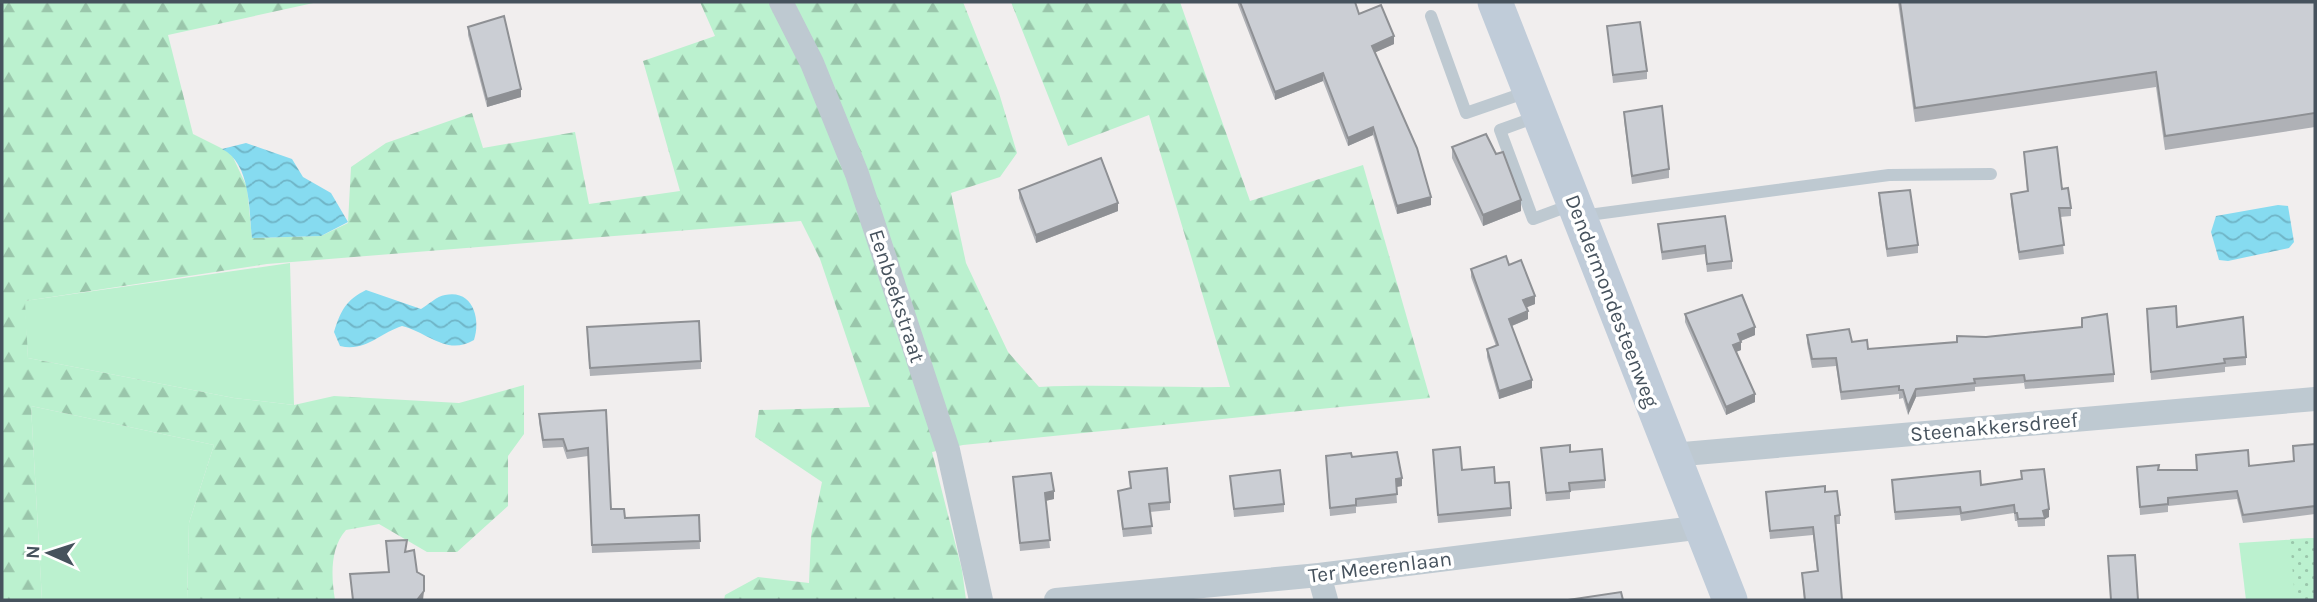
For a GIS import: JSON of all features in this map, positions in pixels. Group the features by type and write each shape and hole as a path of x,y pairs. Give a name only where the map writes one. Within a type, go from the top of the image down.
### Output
{"main road":[{"name":"Dendermondesteenweg","path":"1496,2 1730,600"}],"street":[{"name":"Eenbeekstraat","path":"781,2 813,63 857,174 948,450 981,600"},
{"name":"Steenakkersdreef","path":"1672,455 2315,400"},
{"name":"Ter Meerenlaan","path":"1056,600 1319,575 1703,527"},
{"path":"1319,575 1326,600"}],"lane":[{"path":"1431,16 1466,113 1535,103"},
{"path":"1577,210 1888,175 1991,174"}],"green space":[{"path":"2,2 318,2 168,35 193,134 231,153 247,187 252,238 321,236 348,223 351,167 386,143 472,113 483,148 575,132 589,204 680,191 643,61 715,36 700,2 963,2 999,93 1017,153 1000,177 951,193 966,263 1008,352 1039,387 1230,387 1149,115 1068,146 1011,2 1180,2 1250,201 1363,165 1430,398 963,445 932,452 962,570 966,600 724,600 725,595 758,577 809,583 811,536 822,482 755,437 759,410 870,407 820,259 801,221 267,264 25,301 28,358 234,398 294,405 334,396 459,403 524,385 524,434 508,456 508,506 457,552 427,552 379,524 346,530 334,554 335,600 187,600 189,523 214,445 31,406 42,600 2,600"},
{"path":"290,263 294,405 234,398 28,358 24,301"},
{"path":"31,406 214,445 189,523 187,600 42,600"},
{"path":"2315,538 2315,600 2246,600 2239,543"},
{"path":"2315,538 2315,600 2295,600 2290,539"}],"water":[{"path":"246,143 292,159 303,177 331,193 348,222 321,236 252,238 249,202 243,176 231,156 222,149"},
{"path":"2278,205 2288,206 2294,242 2289,248 2228,261 2219,260 2211,232 2216,216"},
{"path":"366,290 421,309 442,296 455,294 462,297 473,307 476,323 474,340 455,346 438,342 402,326 365,344 340,346 334,332 339,318 345,306"}],"building":[{"path":"1240,2 1355,2 1359,14 1381,5 1394,36 1372,46 1417,148 1431,197 1397,206 1373,127 1348,138 1323,73 1275,92"},
{"path":"1900,2 2315,2 2315,113 2165,136 2156,72 1915,108"},
{"path":"504,16 521,89 487,99 468,27"},
{"path":"1640,22 1647,71 1613,75 1607,26"},
{"path":"1662,106 1669,169 1632,176 1624,112"},
{"path":"1486,134 1496,154 1503,152 1521,200 1483,215 1452,147"},
{"path":"2057,147 2062,189 2068,188 2071,208 2059,208 2064,245 2019,252 2011,194 2028,191 2024,152"},
{"path":"1101,158 1118,203 1036,235 1019,190"},
{"path":"1910,190 1918,245 1887,249 1879,193"},
{"path":"1725,216 1732,261 1707,264 1705,246 1662,252 1658,224"},
{"path":"1506,256 1509,265 1521,260 1535,296 1523,300 1528,311 1509,319 1532,380 1499,391 1487,349 1498,345 1471,269"},
{"path":"1742,295 1755,327 1738,334 1741,342 1733,345 1755,394 1726,407 1685,314"},
{"path":"2176,306 2177,327 2243,317 2246,357 2224,359 2225,363 2151,372 2147,309"},
{"path":"2107,314 2114,374 2025,381 2024,375 1974,379 1975,383 1916,389 1908,407 1903,390 1899,390 1899,386 1841,392 1836,358 1812,359 1807,335 1849,329 1852,342 1867,340 1868,349 1957,342 1957,336 1986,337 2082,327 2082,318"},
{"path":"699,321 701,361 590,368 587,327"},
{"path":"606,410 611,509 624,509 625,518 699,515 700,541 592,545 588,448 567,451 563,439 543,440 539,414"},
{"path":"2315,444 2315,506 2243,515 2237,491 2168,498 2168,504 2140,507 2137,467 2159,465 2158,470 2197,470 2196,455 2248,450 2249,466 2294,461 2293,446"},
{"path":"1570,445 1570,452 1602,449 1605,480 1569,483 1570,491 1546,493 1541,448"},
{"path":"1460,447 1462,470 1494,467 1495,483 1509,482 1511,508 1438,515 1433,450"},
{"path":"1397,452 1402,478 1396,479 1397,494 1356,499 1356,505 1330,508 1326,456 1351,453 1352,457"},
{"path":"1167,468 1170,502 1149,504 1152,526 1123,529 1118,491 1131,488 1129,472"},
{"path":"2044,469 2049,509 2043,511 2045,518 2018,519 2014,505 1961,513 1960,507 1895,512 1892,480 1980,471 1981,485 2022,479 2021,471"},
{"path":"1280,470 1284,504 1234,509 1230,476"},
{"path":"1051,473 1054,491 1045,493 1050,540 1020,543 1013,477"},
{"path":"1825,486 1825,492 1837,491 1840,515 1835,516 1842,600 1805,600 1802,573 1818,571 1813,527 1770,531 1766,492"},
{"path":"407,540 405,552 414,550 417,572 424,576 424,591 417,600 353,600 350,574 389,572 386,541"},
{"path":"2135,555 2138,600 2111,600 2108,556"},
{"path":"1621,592 1623,600 1568,600"}]}
